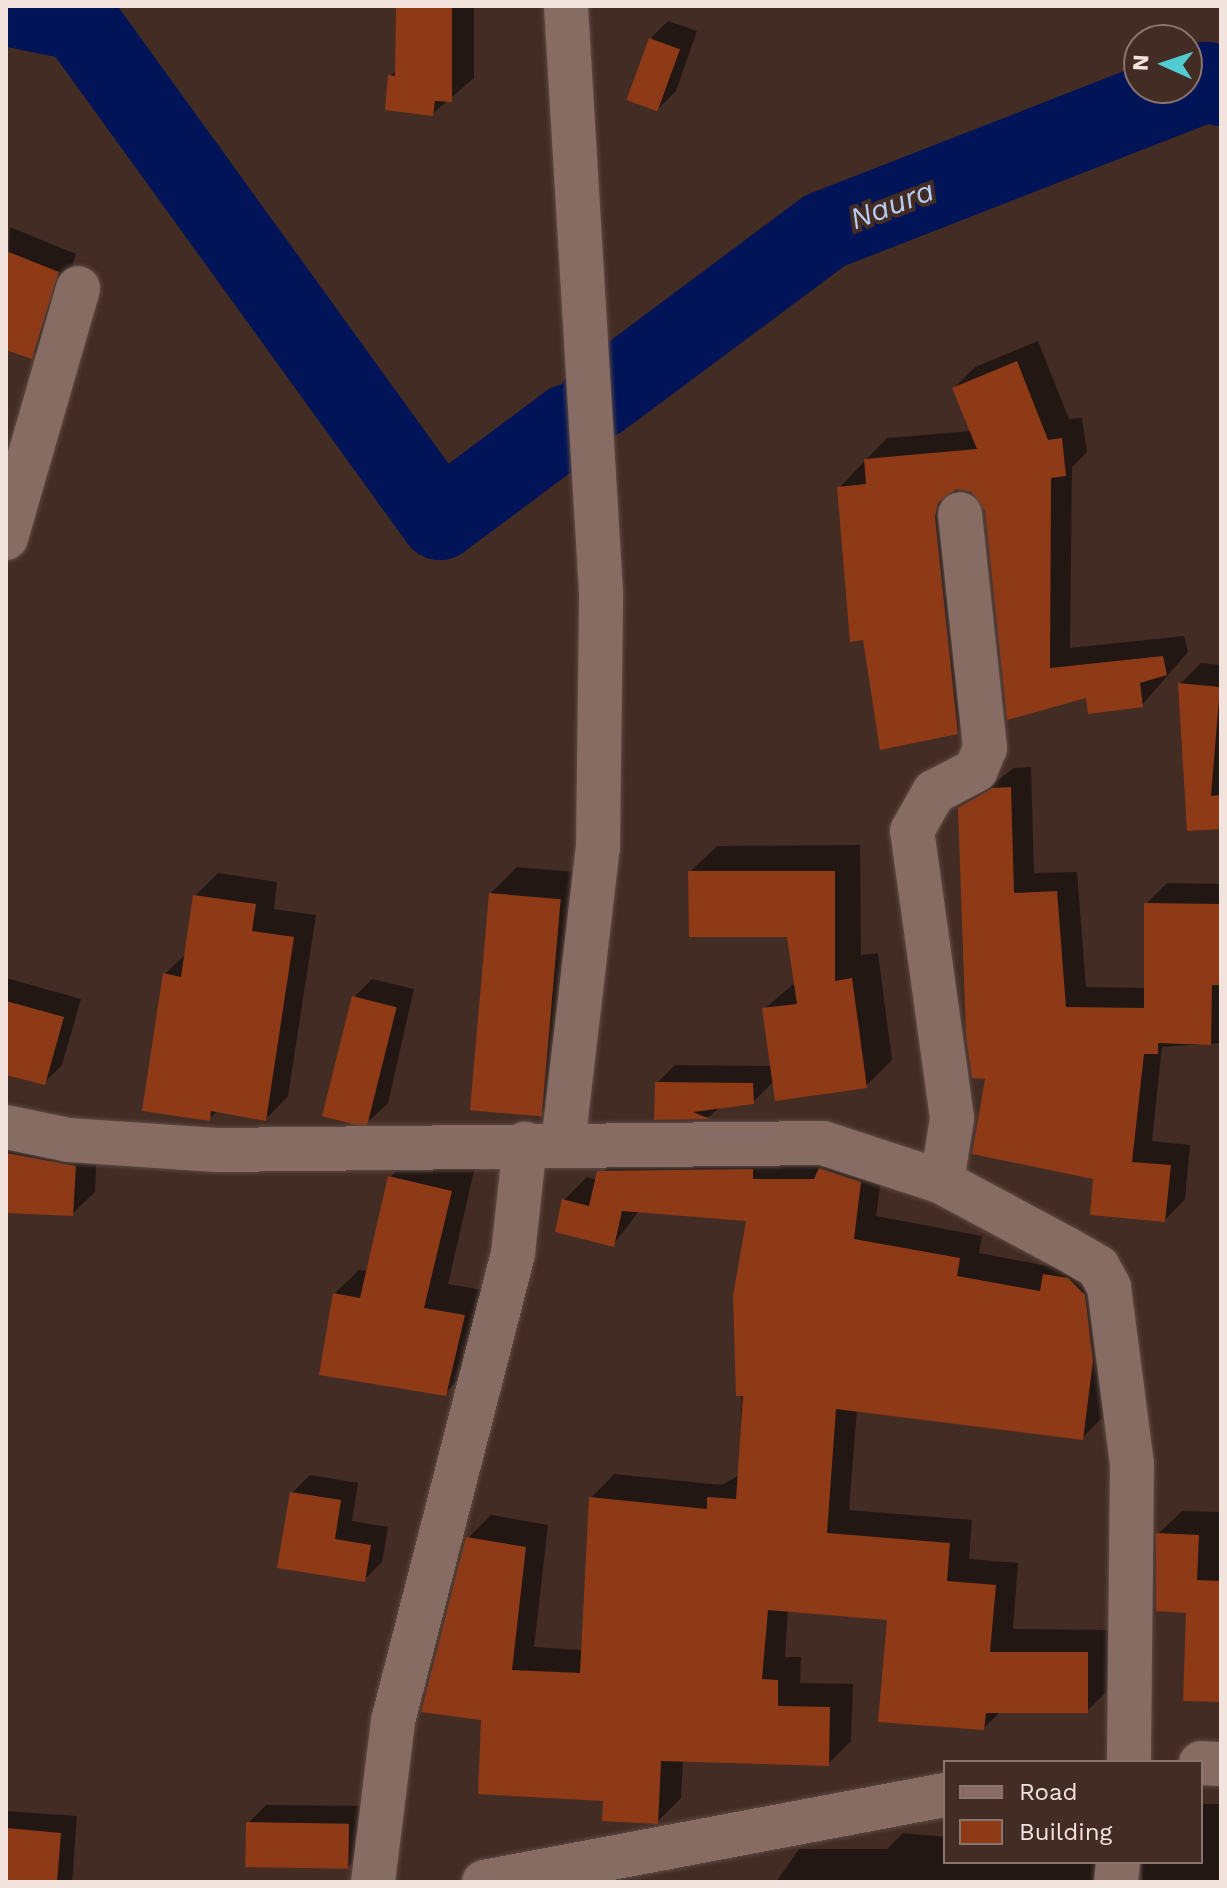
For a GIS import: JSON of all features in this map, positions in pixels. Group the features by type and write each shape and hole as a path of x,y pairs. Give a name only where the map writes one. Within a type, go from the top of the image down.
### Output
{"street":[{"path":"373,1882 393,1721 544,1144 598,848 601,592 566,6"},
{"path":"6,538 78,288"},
{"path":"942,1182 952,1118 912,831 934,792 976,770 985,748 960,514"},
{"path":"6,1127 69,1140 216,1150 823,1143 942,1182 1098,1267 1109,1287 1132,1465 1129,1760"},
{"path":"484,1882 943,1795"}],"building":[{"path":"396,6 452,6 452,102 435,101 433,116 385,110 388,75 395,76"},
{"path":"649,38 680,49 657,111 626,100"},
{"path":"6,251 59,272 32,359 6,350"},
{"path":"1017,361 1048,440 1062,438 1066,476 1051,478 1050,668 1163,656 1167,675 1140,683 1143,707 1088,714 1086,698 1007,720 985,511 971,492 957,489 938,503 935,517 958,734 880,750 863,640 850,642 837,487 866,484 864,459 977,449 952,388"},
{"path":"1178,683 1220,687 1211,796 1221,795 1221,829 1187,831"},
{"path":"1011,787 1014,893 1057,891 1066,1007 1144,1008 1144,903 1221,904 1221,985 1212,985 1211,1045 1158,1043 1158,1054 1144,1054 1132,1162 1171,1165 1165,1222 1090,1215 1093,1179 972,1154 985,1079 972,1078 966,1036 958,808 992,788"},
{"path":"688,871 835,871 835,981 852,978 867,1088 775,1101 762,1008 797,1004 787,937 689,937"},
{"path":"489,893 561,899 542,1116 470,1110"},
{"path":"193,895 256,904 252,931 294,937 266,1121 211,1111 210,1121 142,1111 163,973 181,977"},
{"path":"352,996 397,1007 367,1127 322,1116"},
{"path":"6,1001 64,1017 45,1085 6,1075"},
{"path":"655,1082 753,1083 754,1104 693,1112 710,1119 654,1120"},
{"path":"6,1153 76,1166 73,1216 6,1213"},
{"path":"819,1168 861,1182 854,1239 960,1258 957,1276 1040,1291 1043,1274 1068,1278 1085,1295 1093,1361 1083,1440 836,1409 827,1533 950,1543 947,1581 996,1585 990,1652 1088,1652 1088,1713 986,1713 984,1730 878,1722 887,1620 768,1610 762,1679 778,1680 778,1706 830,1707 829,1766 661,1761 658,1824 602,1821 603,1801 478,1794 481,1720 421,1712 466,1537 526,1547 512,1670 580,1673 589,1497 707,1509 707,1497 736,1499 743,1396 736,1396 733,1296 746,1221 622,1211 614,1247 555,1232 562,1199 589,1206 597,1171 753,1169 753,1179 814,1179"},
{"path":"388,1176 452,1191 424,1308 465,1315 446,1396 319,1375 333,1293 360,1298"},
{"path":"290,1492 341,1500 335,1539 371,1545 365,1582 277,1568"},
{"path":"1156,1533 1199,1535 1197,1580 1221,1581 1221,1702 1183,1701 1186,1613 1156,1611"},
{"path":"246,1822 349,1824 348,1869 245,1867"},
{"path":"6,1828 61,1833 57,1882 6,1882"}],"waterway":[{"path":"6,6 79,21 440,520 569,424"},
{"name":"Naura","path":"599,399 824,231 1206,82 1221,86"}]}
